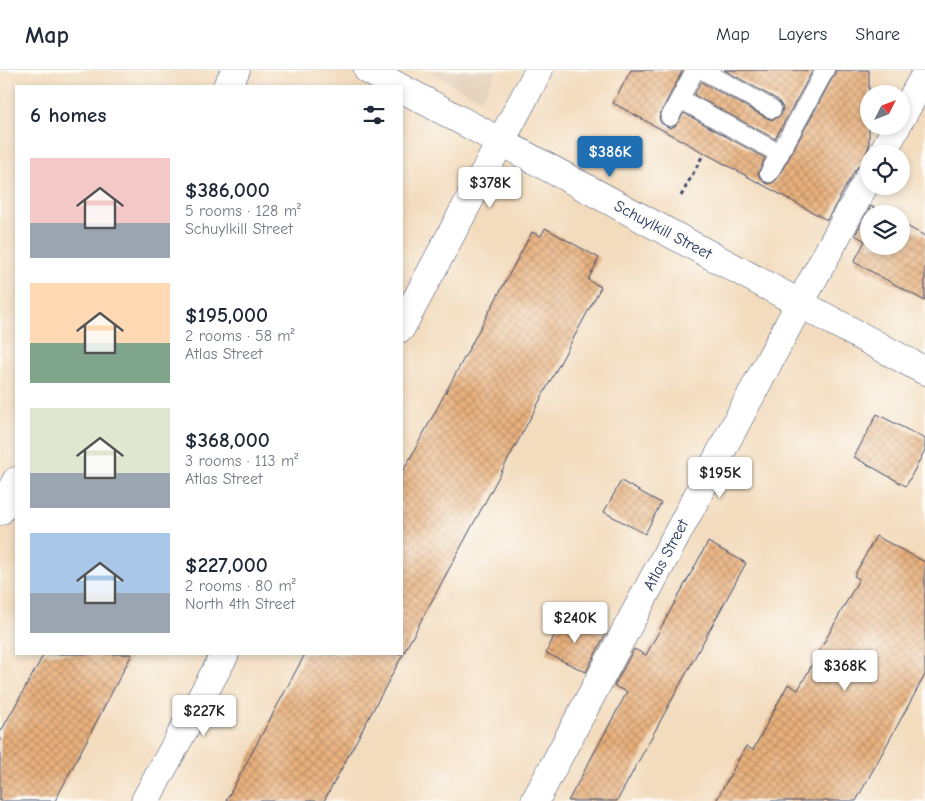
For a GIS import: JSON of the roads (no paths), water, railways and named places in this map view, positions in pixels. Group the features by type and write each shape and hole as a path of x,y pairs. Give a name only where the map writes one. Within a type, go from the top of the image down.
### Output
{"street":[{"path":"228,85 236,70"},
{"path":"368,70 395,85"},
{"path":"403,324 539,70"},
{"path":"910,102 925,75"},
{"name":"Schuylkill Street","path":"403,89 925,371"},
{"name":"Atlas Street","path":"535,801 800,303 860,194"},
{"path":"0,511 15,482"},
{"path":"145,801 224,655"}],"lane":[{"path":"670,117 696,70"},
{"path":"702,70 772,108"},
{"path":"770,172 824,70"},
{"path":"680,99 780,154"}]}
